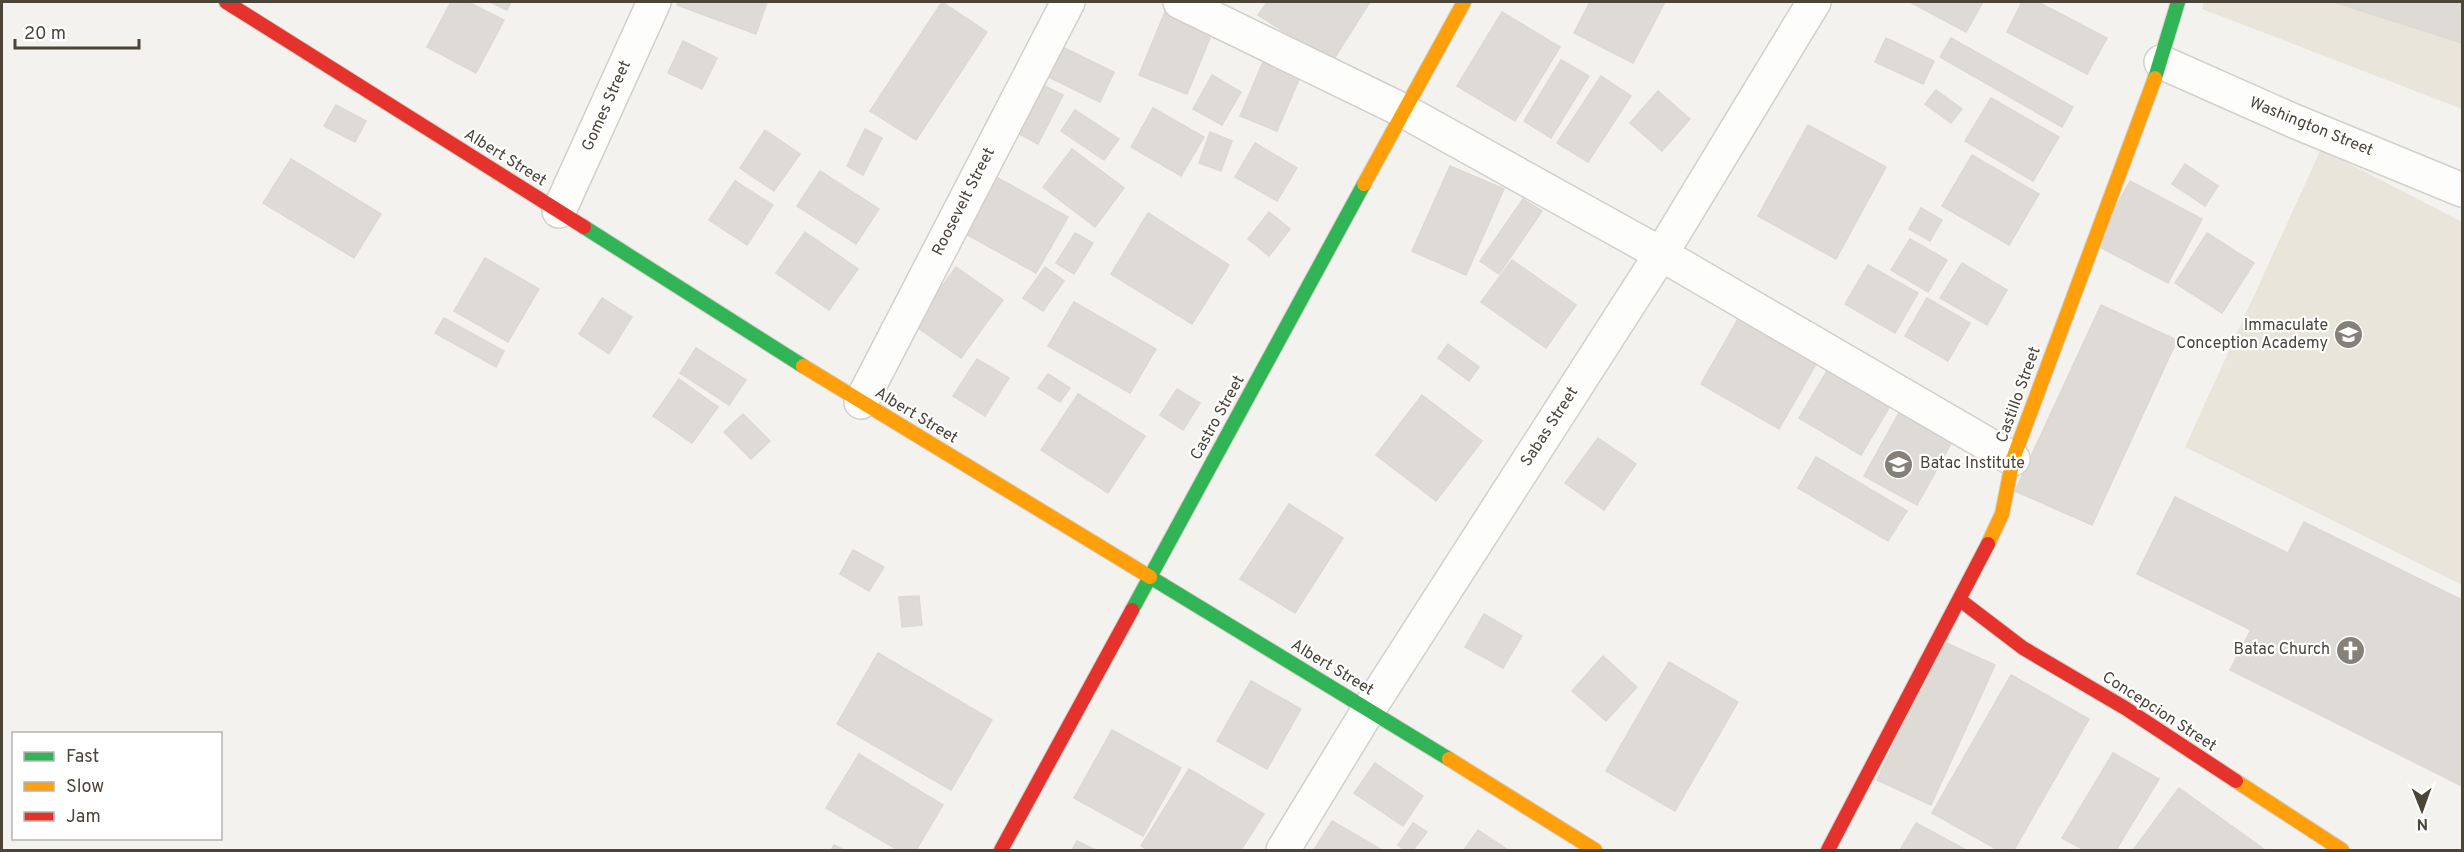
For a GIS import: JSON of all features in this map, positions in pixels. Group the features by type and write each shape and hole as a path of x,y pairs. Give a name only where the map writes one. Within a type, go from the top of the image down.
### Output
{"street":[{"name":"Albert Street","path":"226,2 861,402 1369,709 1595,850"},
{"name":"Gomes Street","path":"559,211 654,2"},
{"name":"Roosevelt Street","path":"861,402 1068,2"},
{"path":"1180,2 1404,111 1661,254 2013,459"},
{"name":"Castro Street","path":"1002,850 1464,2"},
{"name":"Sabas Street","path":"1283,850 1369,709 1661,254 1814,2"},
{"name":"Castillo Street","path":"1828,850 1960,600 2002,514 2013,459 2161,62 2178,2"},
{"name":"Washington Street","path":"2161,62 2294,121 2463,190"},
{"name":"Concepcion Street","path":"1960,600 2023,648 2125,708 2342,850"}],"shaded area":[{"path":"2204,2 2462,2 2462,109 2202,9"},
{"name":"Immaculate Conception Academy","path":"2321,149 2462,222 2462,585 2185,447"}],"building":[{"path":"451,2 468,2 504,20 476,73 427,47"},
{"path":"490,2 511,2 507,10"},
{"path":"679,2 767,2 756,34 677,5"},
{"path":"942,2 987,32 916,140 870,111"},
{"path":"1267,2 1370,2 1332,62 1258,15"},
{"path":"1590,2 1665,2 1633,63 1574,33"},
{"path":"1910,2 1983,2 1966,32"},
{"path":"2022,2 2038,2 2107,38 2087,74 2007,32"},
{"path":"2334,2 2462,2 2462,43"},
{"path":"1167,7 1215,26 1187,94 1139,75"},
{"path":"1502,12 1560,47 1515,121 1457,86"},
{"path":"1886,38 1934,61 1923,84 1875,62"},
{"path":"1951,38 2073,107 2062,127 1940,57"},
{"path":"683,41 717,58 702,89 668,73"},
{"path":"1058,45 1114,72 1100,102 1044,75"},
{"path":"1561,60 1589,76 1551,138 1524,121"},
{"path":"1263,62 1300,77 1277,131 1240,116"},
{"path":"1212,75 1241,92 1222,125 1193,109"},
{"path":"1601,76 1631,96 1588,162 1557,143"},
{"path":"1035,81 1063,95 1038,144 1010,129"},
{"path":"1936,90 1962,109 1951,123 1925,104"},
{"path":"1658,91 1690,119 1662,151 1630,123"},
{"path":"1991,98 2059,137 2033,181 1965,141"},
{"path":"336,105 366,121 355,142 324,126"},
{"path":"1153,108 1204,137 1181,176 1131,147"},
{"path":"1075,110 1119,139 1104,160 1061,131"},
{"path":"1808,125 1886,167 1836,259 1758,216"},
{"path":"865,129 882,138 863,175 847,166"},
{"path":"765,130 800,154 774,191 740,168"},
{"path":"1210,132 1232,141 1221,171 1199,163"},
{"path":"1255,143 1297,168 1277,201 1235,177"},
{"path":"1072,149 1124,188 1095,227 1043,187"},
{"path":"1972,155 2039,194 2009,245 1942,206"},
{"path":"291,159 381,214 354,258 263,203"},
{"path":"2185,164 2218,186 2205,206 2172,184"},
{"path":"1450,166 1504,189 1466,275 1412,251"},
{"path":"820,171 879,209 856,244 797,206"},
{"path":"989,173 1068,217 1036,273 957,229"},
{"path":"735,181 773,205 747,245 709,220"},
{"path":"2130,181 2202,219 2168,283 2096,245"},
{"path":"1523,199 1542,211 1499,274 1480,261"},
{"path":"1921,208 1942,220 1930,241 1909,229"},
{"path":"1269,212 1290,229 1269,256 1248,239"},
{"path":"1148,213 1229,265 1192,324 1111,274"},
{"path":"805,232 858,269 829,310 776,273"},
{"path":"1075,233 1093,243 1074,274 1056,263"},
{"path":"2207,233 2254,263 2222,313 2175,283"},
{"path":"1910,239 1947,260 1928,292 1891,270"},
{"path":"485,258 539,289 508,342 454,311"},
{"path":"1512,260 1576,305 1546,348 1481,302"},
{"path":"1962,263 2007,290 1987,325 1940,298"},
{"path":"1868,265 1918,293 1895,333 1845,304"},
{"path":"956,267 1003,300 961,358 914,325"},
{"path":"1045,267 1064,281 1043,311 1023,298"},
{"path":"602,298 632,317 609,354 579,334"},
{"path":"1927,298 1970,323 1948,361 1905,336"},
{"path":"1074,302 1156,349 1130,393 1048,346"},
{"path":"2101,305 2177,340 2092,525 2015,491"},
{"path":"1742,312 1820,357 1779,429 1701,384"},
{"path":"444,318 504,351 496,367 435,333"},
{"path":"1448,344 1479,367 1469,381 1438,358"},
{"path":"696,348 746,380 729,405 680,373"},
{"path":"977,359 1009,378 985,416 953,396"},
{"path":"1830,366 1892,403 1861,455 1799,418"},
{"path":"1048,374 1070,388 1060,402 1038,388"},
{"path":"679,379 718,407 692,443 653,416"},
{"path":"1177,389 1200,403 1183,430 1160,415"},
{"path":"1078,394 1145,436 1108,493 1041,450"},
{"path":"1422,395 1482,441 1436,501 1376,455"},
{"path":"1905,402 1958,431 1917,505 1864,476"},
{"path":"743,414 770,441 751,459 724,432"},
{"path":"1598,438 1636,464 1604,510 1565,483"},
{"path":"1816,457 1907,511 1888,541 1798,488"},
{"name":"Batac Church","path":"2175,497 2288,553 2304,522 2462,600 2462,786 2230,670 2251,630 2137,574"},
{"path":"1289,504 1343,538 1295,613 1240,579"},
{"path":"853,550 884,567 869,591 840,574"},
{"path":"919,596 922,625 902,627 899,597"},
{"path":"1484,614 1522,636 1503,668 1465,647"},
{"path":"1942,641 1995,665 1931,805 1877,780"},
{"path":"878,653 992,720 951,790 837,724"},
{"path":"1603,656 1637,687 1606,721 1572,691"},
{"path":"1669,662 1738,702 1675,811 1606,771"},
{"path":"2011,675 2089,719 2014,850 1998,850 1932,813"},
{"path":"1251,681 1301,709 1267,769 1217,741"},
{"path":"1112,730 1181,768 1143,836 1074,798"},
{"path":"2113,753 2159,779 2116,850 2084,850 2062,838"},
{"path":"859,754 943,805 916,850 898,850 826,808"},
{"path":"1375,763 1423,796 1403,826 1354,793"},
{"path":"1189,769 1264,814 1241,850 1148,850 1141,846"},
{"path":"2179,788 2265,850 2133,850"},
{"path":"1332,821 1382,850 1314,850"},
{"path":"1413,823 1427,832 1413,850 1406,850 1398,845"},
{"path":"1916,823 1966,850 1900,850"},
{"path":"1478,830 1508,850 1464,850"},
{"path":"1077,841 1095,850 1072,850"},
{"path":"834,845 844,850 831,850"}],"traffic: fast":[{"path":"2155,78 2178,2"},
{"path":"1132,610 1364,184"},
{"path":"584,227 803,366"},
{"path":"1150,577 1449,759"}],"traffic: slow":[{"path":"1364,184 1464,2"},
{"path":"1988,544 2002,514 2013,459 2155,78"},
{"path":"803,366 1150,577"},
{"path":"1449,759 1595,850"},
{"path":"2236,781 2342,850"}],"traffic: jam":[{"path":"226,2 584,227"},
{"path":"1828,850 1988,544"},
{"path":"1960,600 2023,648 2125,708 2236,781"},
{"path":"1001,850 1132,610"}],"place":[{"name":"Immaculate Conception Academy","path":"2349,335"},
{"name":"Batac Institute","path":"1899,464"},
{"name":"Batac Church","path":"2351,650"}]}
